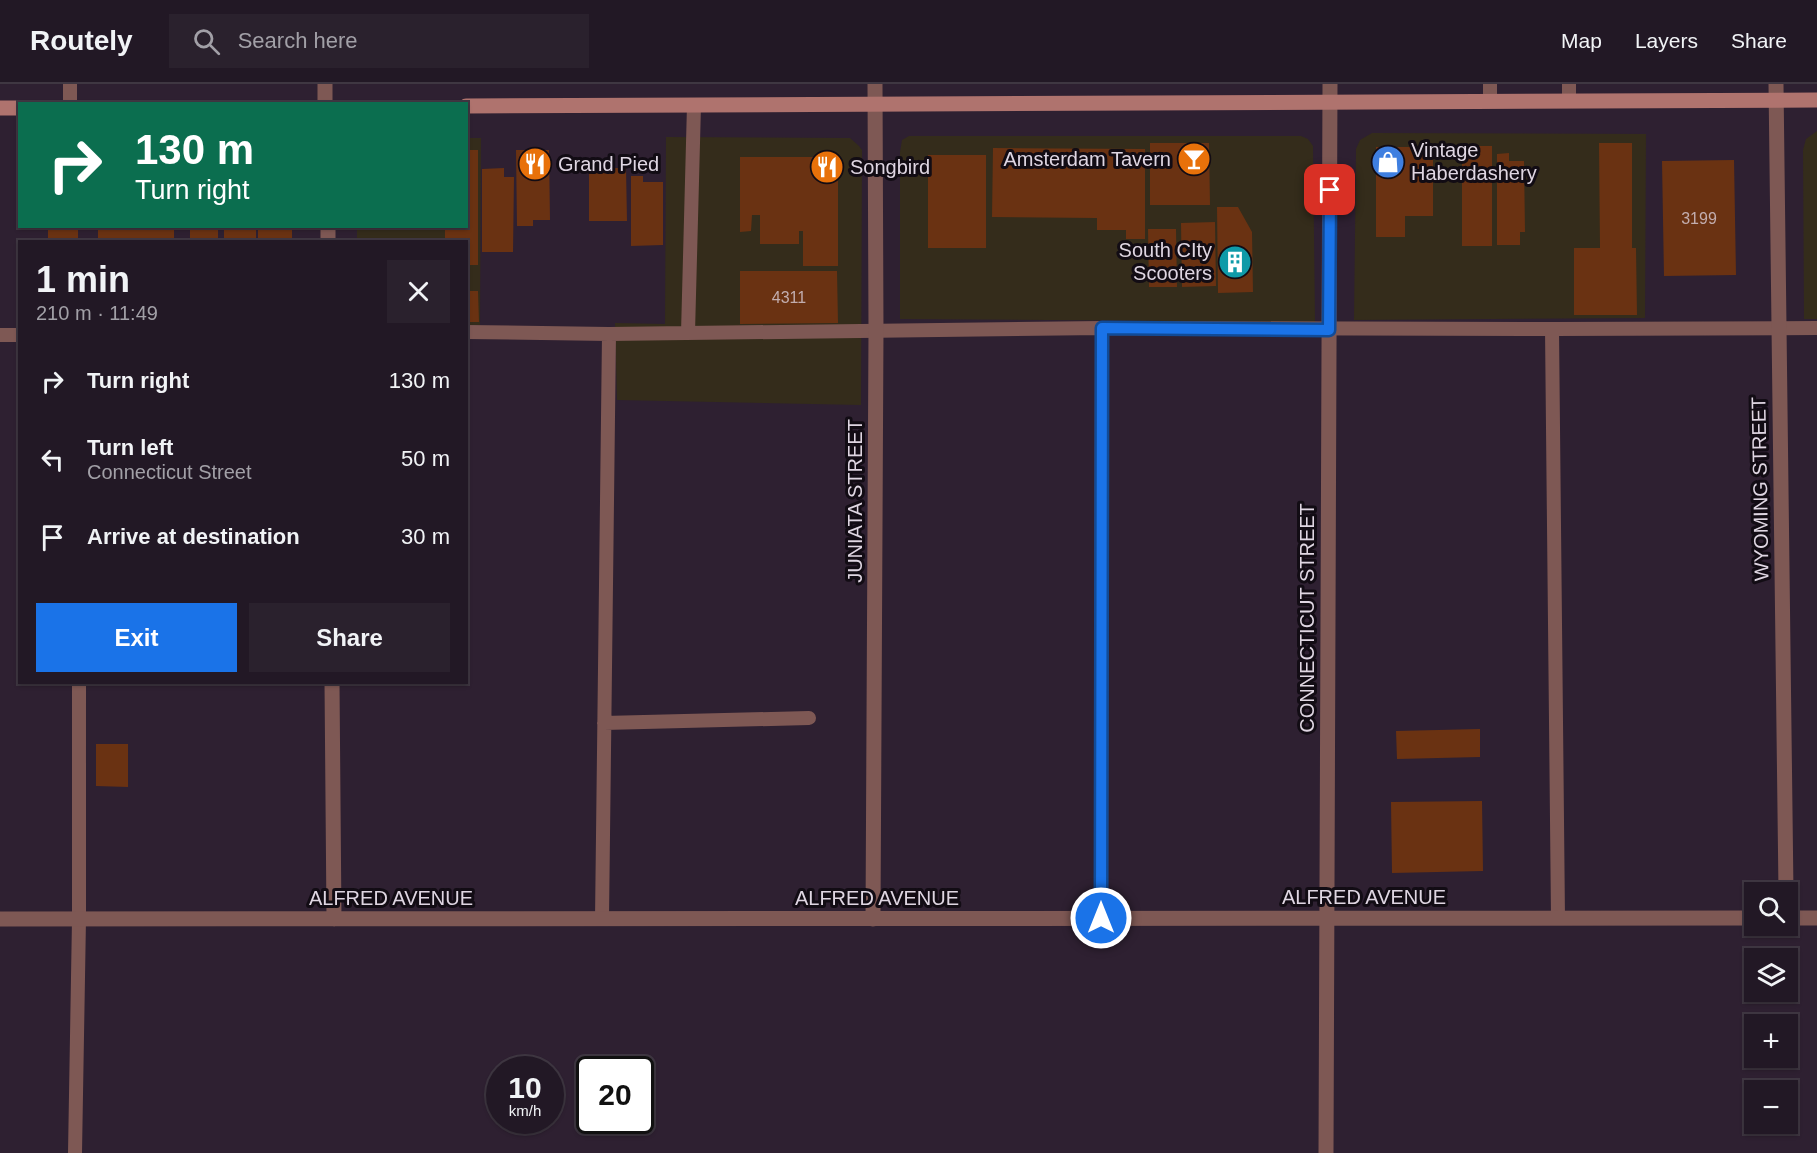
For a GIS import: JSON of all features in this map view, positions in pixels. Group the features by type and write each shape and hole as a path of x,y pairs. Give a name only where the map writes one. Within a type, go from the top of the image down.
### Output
{"street":[{"path":"325,84 326,102"},
{"name":"JUNIATA STREET","path":"873,919 876,330 874,84"},
{"name":"CONNECTICUT STREET","path":"1326,1153 1330,84"},
{"name":"WYOMING STREET","path":"1776,84 1786,882"},
{"path":"468,106 1817,100"},
{"path":"0,108 18,108"},
{"path":"332,684 334,919"},
{"name":"ALFRED AVENUE","path":"0,919 1744,918"},
{"path":"1798,918 1817,918"}],"lane":[{"path":"70,84 70,102"},
{"path":"1490,84 1490,101"},
{"path":"1569,84 1569,101"},
{"path":"688,333 694,105"},
{"path":"468,332 609,334 1102,328 1329,330 1817,328"},
{"path":"1101,918 1102,328"},
{"path":"1552,329 1558,918"},
{"path":"0,335 18,334"},
{"path":"602,919 609,334"},
{"path":"75,1153 79,919 79,684"},
{"path":"604,723 809,718"}],"shaded area":[{"path":"1817,131 1817,319 1804,319 1803,150 1806,139"},
{"path":"1372,133 1646,134 1645,318 1354,320 1356,149 1360,140"},
{"path":"909,136 1301,136 1308,139 1313,146 1315,322 900,319 900,152 902,140"},
{"path":"666,137 850,138 862,150 861,405 617,400 615,323 665,324"},
{"path":"468,138 481,138 480,325 468,325 468,240 357,240 357,228 468,228"}],"building":[{"path":"1150,143 1209,143 1210,205 1150,205"},
{"path":"1599,143 1632,143 1632,248 1636,248 1637,315 1574,315 1574,248 1600,248"},
{"path":"1462,146 1492,146 1492,246 1462,246"},
{"path":"1376,147 1433,147 1433,216 1405,216 1405,237 1376,237"},
{"path":"993,148 1145,149 1145,239 1126,239 1126,230 1097,230 1097,218 992,217"},
{"path":"468,150 478,150 478,265 468,265 468,240 445,240 445,228 468,228"},
{"path":"516,150 549,150 550,220 533,220 533,226 517,226"},
{"path":"1509,153 1509,161 1524,161 1525,232 1520,232 1520,245 1497,245 1497,154"},
{"path":"928,155 986,155 986,248 928,248"},
{"path":"740,157 838,157 838,266 803,266 803,231 799,231 799,244 760,244 760,215 752,215 751,231 740,232"},
{"path":"1734,160 1736,275 1664,276 1662,161"},
{"path":"504,168 504,177 514,177 513,252 482,252 482,169"},
{"path":"589,168 626,168 627,221 589,221"},
{"path":"631,176 643,176 643,182 663,182 663,245 631,246"},
{"name":"South CIty Scooters","path":"1217,207 1238,207 1252,232 1253,292 1218,293"},
{"path":"1215,222 1216,286 1182,287 1181,223"},
{"path":"48,228 78,228 78,240 48,240"},
{"path":"98,228 174,228 174,240 98,240"},
{"path":"190,228 218,228 218,238 190,238"},
{"path":"224,228 256,228 256,240 224,240"},
{"path":"258,228 292,228 292,240 258,240"},
{"path":"1148,229 1176,229 1177,287 1149,287"},
{"path":"740,271 837,271 838,323 740,324"},
{"path":"468,291 478,291 479,322 468,322"},
{"path":"1480,729 1480,757 1397,759 1396,731"},
{"path":"96,744 128,744 128,787 96,786"},
{"path":"1482,801 1483,871 1392,873 1391,802"}],"place":[{"name":"Amsterdam Tavern","path":"1194,159"},
{"name":"Vintage Haberdashery","path":"1388,162"},
{"name":"Grand Pied","path":"535,164"},
{"name":"Songbird","path":"827,167"},
{"name":"South CIty Scooters","path":"1235,262"}],"route":[{"path":"1101,918 1102,328 1329,330 1330,190"}]}
